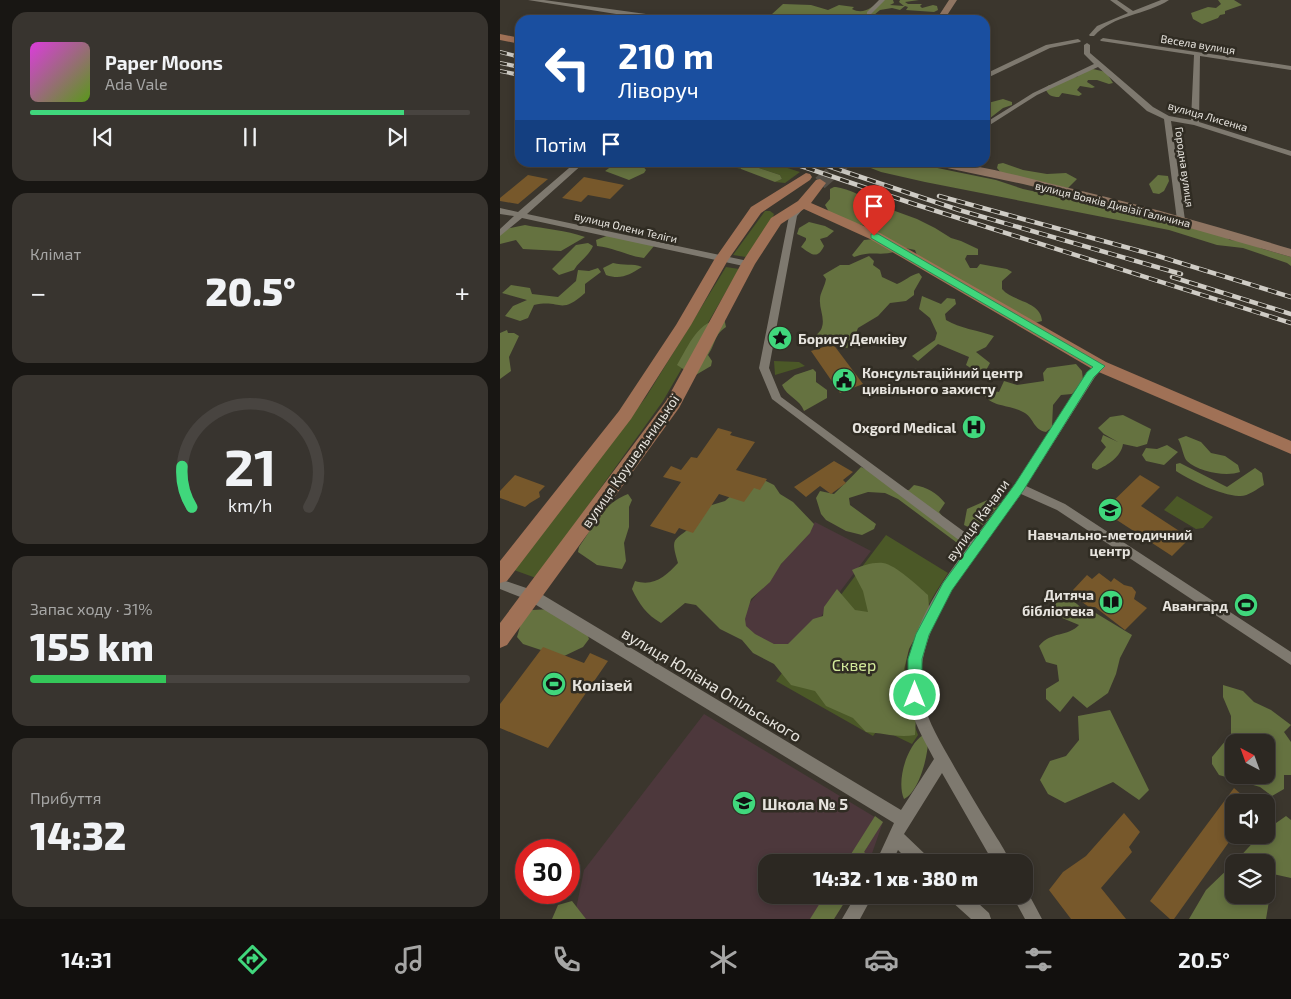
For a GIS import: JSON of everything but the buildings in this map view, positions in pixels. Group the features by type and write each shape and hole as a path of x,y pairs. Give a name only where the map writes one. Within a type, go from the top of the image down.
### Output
{"main road":[{"path":"943,15 952,0"},
{"path":"500,37 515,40"},
{"name":"вулиця Вояків Дивізії Галичина","path":"957,167 1181,220 1291,253"},
{"path":"500,575 625,415 683,325 721,260 756,210 806,177"},
{"name":"вулиця Крушельницької","path":"500,639 672,404 748,264 776,221 803,204 820,182"},
{"path":"779,195 775,201 780,206 791,208 803,204 874,236 1100,366 1291,448"}],"street":[{"path":"531,0 639,15"},
{"path":"869,13 882,0"},
{"path":"1113,0 1134,14"},
{"path":"1078,41 1080,36 1092,35 1099,27 1166,0"},
{"path":"1092,35 1096,44"},
{"path":"990,75 1048,46 1078,41 1096,44"},
{"name":"Весела вулиця","path":"1096,44 1196,54 1291,68"},
{"name":"вулиця Лисенка","path":"1096,44 1086,50 1087,54 1150,109 1167,118 1194,123 1291,154"},
{"path":"1194,123 1196,54"},
{"path":"990,123 1035,94 1099,64"},
{"name":"Городна вулиця","path":"1167,118 1181,220"},
{"path":"500,233 575,167"},
{"path":"803,204 793,216 764,368 777,399 976,547"},
{"name":"вулиця Олени Теліги","path":"500,211 721,260 748,264"},
{"name":"вулиця Качали","path":"997,854 942,760 925,726 915,695 915,659 922,634 947,586 1019,488 1090,375 1100,366"},
{"path":"1019,488 1061,507 1291,659"},
{"name":"вулиця Юліана Опільського","path":"500,584 533,596 903,820"},
{"path":"888,854 903,820 942,760"},
{"path":"896,837 914,854"},
{"path":"850,919 859,904"},
{"path":"967,904 983,919"},
{"path":"1025,904 1034,919"}],"shaded area":[{"path":"815,522 871,551 790,657 732,625"},
{"name":"Школа № 5","path":"704,714 883,822 872,854 758,854 758,904 843,904 834,919 574,919 577,904 580,904 580,890 584,870"}],"green space":[{"path":"880,0 893,0 894,3 890,5 904,6 899,2 900,0 919,0 905,2 908,4 922,4 920,6 922,8 933,5 937,6 938,10 934,12 906,10 908,7 905,6 900,10 892,8 880,10 874,15 771,15 783,4 811,5 828,10 839,5 854,7 852,9 856,11 864,11"},
{"path":"1218,0 1234,0 1242,5 1225,11 1225,14 1220,15 1218,18 1202,24 1193,19 1191,13 1208,7 1216,8 1221,4"},
{"path":"1093,69 1106,72 1113,83 1088,80 1087,82 1095,87 1080,86 1077,90 1082,94 1079,96 1062,93 1059,97 1054,97 1045,88 1049,85 1058,85 1065,78 1077,77 1081,72"},
{"path":"1003,99 1012,102 1012,105 1003,108 990,118 990,102"},
{"path":"1003,163 1023,170 1047,174 1066,173 1077,179 1068,188 1002,174 997,168 998,164"},
{"path":"611,167 644,167 646,170 644,173 629,180 605,171"},
{"path":"740,167 756,167 780,175 782,179 775,182 741,169"},
{"path":"756,167 784,167 800,172 785,183 775,182 782,179 780,175"},
{"path":"868,167 932,167 996,180 1023,189 1124,211 1224,236 1230,240 1244,241 1291,257 1291,266 1243,248 1217,245 1169,230 881,172"},
{"path":"1158,175 1168,176 1169,181 1164,191 1159,194 1153,193 1149,184"},
{"path":"834,187 849,190 873,203 917,219 951,238 978,249 978,255 967,255 965,259 970,268 977,268 980,264 1007,269 1012,272 1002,281 1002,289 1037,309 1042,321 1031,324 918,258 915,250 900,247 880,237 873,228 844,220 829,212 825,205 830,199 830,189"},
{"path":"765,211 770,211 774,214 773,217 746,257 733,255"},
{"path":"809,222 825,226 834,231 827,237 820,239 824,246 816,254 810,253 801,247 806,238 797,234 799,228"},
{"path":"525,225 563,231 585,237 561,251 523,249 516,240 500,244 500,232"},
{"path":"609,235 654,246 644,258 597,246 596,240"},
{"path":"874,239 896,251 854,257 852,255 864,240"},
{"path":"588,243 593,246 591,250 574,270 559,275 552,269 576,245"},
{"path":"869,256 874,261 873,265 880,270 882,277 897,284 919,273 922,277 914,291 914,295 906,301 890,303 878,316 858,328 856,333 869,343 841,349 835,341 815,342 813,340 823,324 820,299 826,279 823,275 840,265 849,265"},
{"path":"613,263 642,267 625,276 606,275 603,268"},
{"path":"726,267 739,269 663,401 536,578 514,570 646,397"},
{"path":"598,268 601,272 585,284 585,293 570,304 534,305 528,318 520,321 505,316 513,306 527,300 502,293 511,285 530,288 532,294 558,297 576,281 578,270 589,271"},
{"path":"922,296 941,304 947,298 955,299 956,304 945,314 946,320 994,336 986,347 976,352 990,363 983,376 966,365 969,357 938,344 918,361 912,356 935,340 937,333 930,318 919,309"},
{"path":"724,318 726,327 717,336 708,355 712,361 711,366 694,376 677,365 690,342 701,328 707,323"},
{"path":"507,330 508,333 514,333 519,336 509,357 511,371 500,379 500,333"},
{"path":"774,361 799,362 805,366 775,375"},
{"path":"1076,364 1082,371 1083,380 1072,394 1061,395 1053,405 1052,427 1046,432 1038,429 1027,414 991,401 981,392 988,390 999,392 1004,381 1017,385 1044,381 1043,373 1047,368"},
{"path":"813,369 816,372 816,382 827,390 827,398 804,411 782,385 795,375"},
{"path":"1123,415 1151,429 1147,444 1137,447 1123,444 1120,453 1110,463 1097,470 1092,468 1092,464 1106,447 1101,441 1103,435 1118,442 1098,428 1110,417"},
{"path":"1186,436 1201,442 1211,453 1225,456 1238,465 1240,472 1228,474 1213,473 1192,465 1187,461 1178,439"},
{"path":"1167,445 1178,452 1164,465 1146,461 1142,455 1146,448 1157,449"},
{"path":"1180,463 1227,487 1255,468 1262,473 1264,485 1242,496 1223,493 1198,483 1176,471 1176,464"},
{"path":"861,467 870,471 896,491 909,490 914,485 935,493 945,503 939,512 963,542 960,545 898,499 885,493 868,492 849,498 850,505 876,524 874,529 862,535 846,531 826,520 821,514 816,498 820,491 834,494"},
{"path":"762,479 774,485 780,494 793,502 814,524 810,533 781,564 770,582 751,599 745,619 746,626 755,634 774,644 788,644 813,619 823,616 824,607 837,589 855,610 868,612 863,591 852,570 867,565 883,563 907,576 928,595 929,607 909,649 903,673 905,698 916,717 915,735 897,736 866,732 853,718 826,706 815,691 791,685 774,664 753,653 742,640 720,629 696,605 685,603 661,623 644,609 638,600 632,589 635,581 648,583 659,579 678,563 674,548 675,540 693,524 702,508 725,501 743,485"},
{"path":"628,494 632,500 629,507 629,527 624,543 626,561 622,569 597,565 578,552 579,547 605,510 619,498"},
{"path":"1177,496 1213,517 1203,528 1196,529 1164,510"},
{"path":"992,498 1000,503 984,524 972,529 964,525 967,509"},
{"name":"Сквер","path":"886,535 948,573 923,614 911,643 907,659 905,691 918,735 912,744 879,728 873,736 776,681"},
{"path":"1072,600 1083,609 1094,612 1132,635 1120,658 1108,693 1087,708 1073,696 1060,712 1046,699 1046,689 1059,681 1057,665 1046,662 1039,646 1049,638 1075,629 1079,625 1055,615 1054,603"},
{"path":"552,609 586,631 589,639 583,647 562,657 523,644 517,637 522,620 532,610"},
{"path":"1223,685 1243,691 1254,702 1271,710 1291,725 1284,732 1291,742 1291,775 1284,775 1284,789 1275,794 1269,794 1260,787 1250,784 1275,784 1275,734 1231,734 1231,716 1223,697"},
{"path":"1110,710 1149,790 1139,800 1113,782 1065,803 1048,794 1040,780 1050,761 1066,756 1079,740 1078,716"},
{"path":"923,735 928,741 922,773 914,789 904,799 901,783 904,764 912,747"},
{"path":"1225,741 1225,777 1219,775 1212,764 1212,757"},
{"path":"875,816 883,822 864,852 867,854 851,854"},
{"path":"1286,816 1291,820 1291,878 1275,874 1275,854 1242,854 1252,844 1275,844 1275,824"},
{"path":"1225,872 1225,904 1268,904 1266,919 1189,919 1206,890"},
{"path":"574,904 586,919 552,919 558,905"},
{"path":"819,904 843,904 834,919 810,919"}],"tunnel":[{"path":"820,183 838,167"}],"railway":[{"path":"500,52 515,56"},
{"path":"500,63 515,66"},
{"path":"500,71 515,74"},
{"path":"804,167 914,204 1291,323"},
{"path":"831,167 959,210 1181,274"},
{"path":"939,196 1158,256 1291,297"},
{"path":"1172,277 1291,314"}],"place":[{"name":"Борису Демківу","path":"780,338"},
{"name":"Консультаційний центр цивільного захисту","path":"844,380"},
{"name":"Oxgord Medical","path":"974,427"},
{"name":"Навчально-методичний центр","path":"1110,510"},
{"name":"Дитяча бібліотека","path":"1111,602"},
{"name":"Авангард","path":"1246,605"},
{"name":"Колізей","path":"554,684"},
{"name":"Школа № 5","path":"744,803"}],"route":[{"path":"874,236 1100,366 1090,375 1019,488 947,586 922,634 915,659 915,695"}]}
